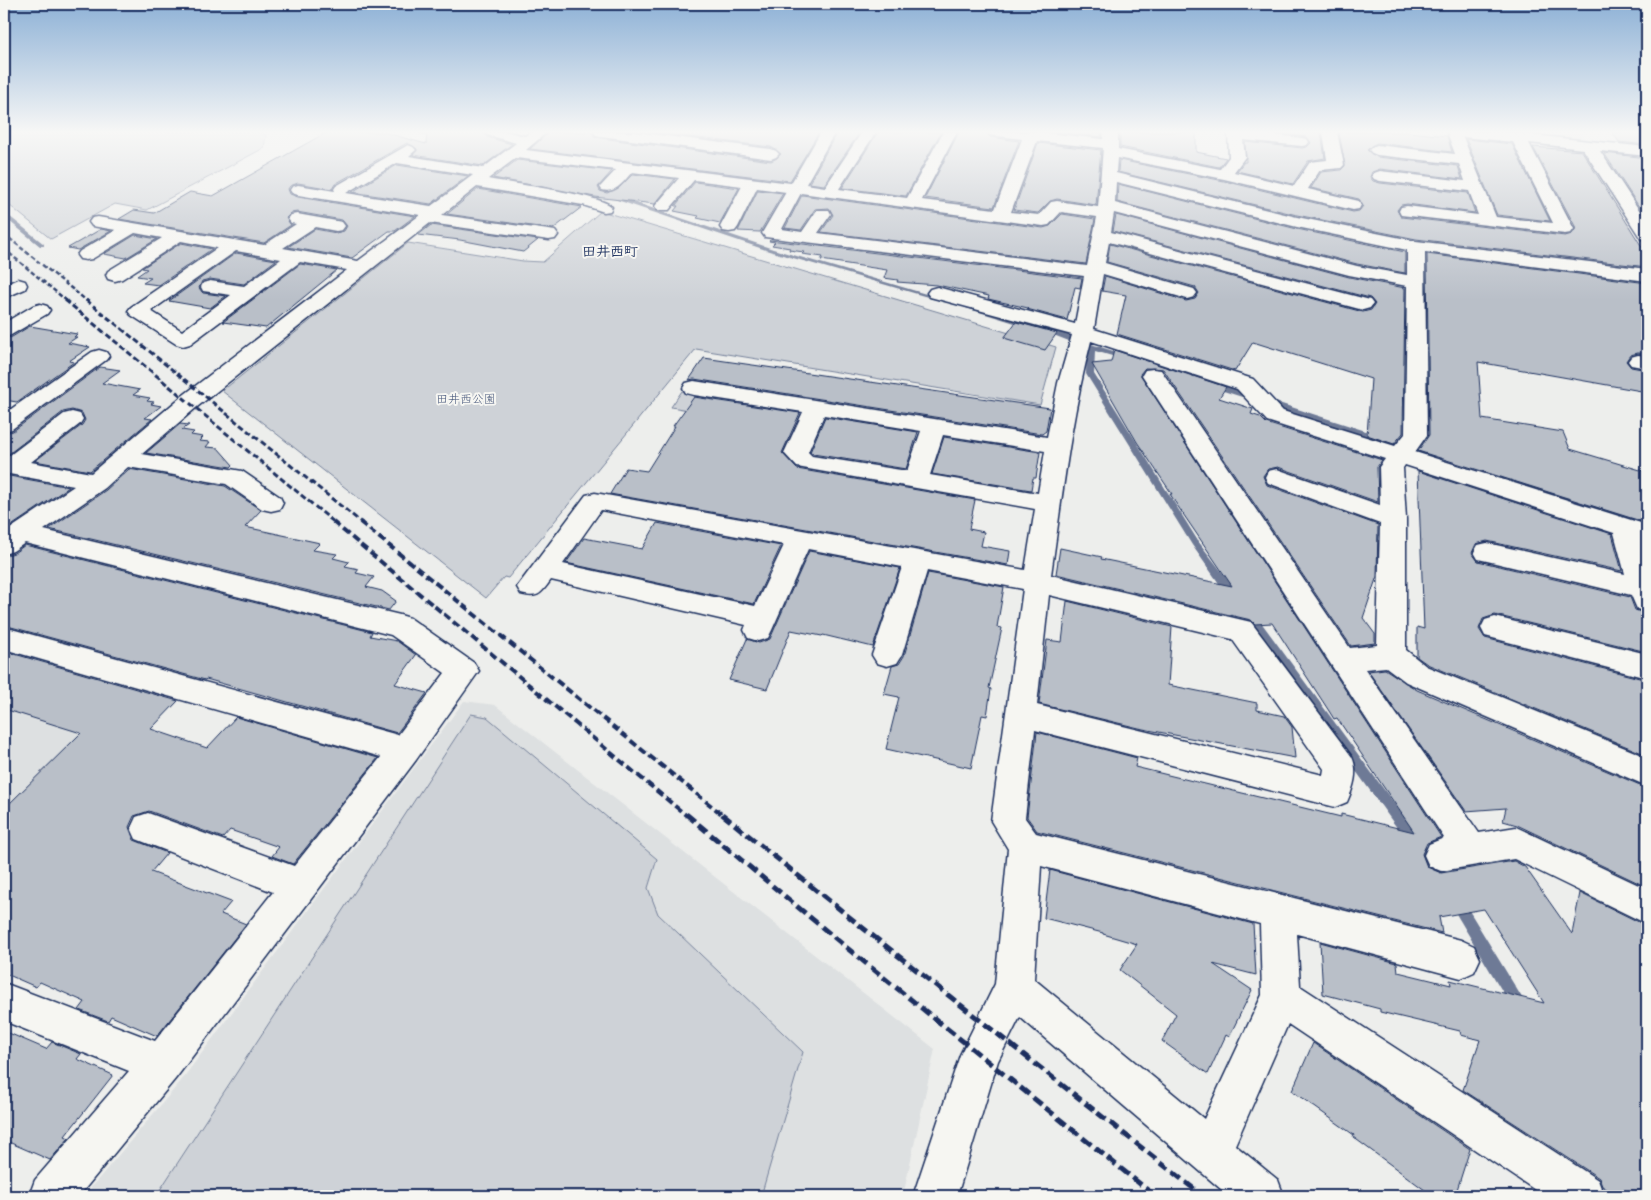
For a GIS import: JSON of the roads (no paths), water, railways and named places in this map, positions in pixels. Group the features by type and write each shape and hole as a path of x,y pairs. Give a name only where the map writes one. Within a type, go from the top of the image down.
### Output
{"street":[{"path":"15,530 96,482 189,402 467,188"},
{"path":"554,188 604,208"},
{"path":"663,206 679,188"},
{"path":"729,227 749,188"},
{"path":"1187,294 1095,269 771,233 795,188 1043,221 1057,206 1106,210 1285,252 1356,271 1416,282"},
{"path":"829,192 832,188"},
{"path":"912,203 920,188"},
{"path":"1001,216 1012,188"},
{"path":"935,1196 980,1055 1014,987 1025,846 1008,821 1037,582 1057,446 1102,235 1108,188"},
{"path":"1158,188 1297,222 1416,246 1647,275"},
{"path":"1282,188 1353,205"},
{"path":"1298,192 1301,188"},
{"path":"1476,188 1489,221"},
{"path":"1407,211 1565,229 1544,188"},
{"path":"1616,188 1647,235"},
{"path":"298,190 549,235"},
{"path":"807,237 823,214"},
{"path":"267,251 304,220 336,226"},
{"path":"98,222 362,267"},
{"path":"86,255 132,228"},
{"path":"1102,235 1363,304"},
{"path":"115,275 178,236"},
{"path":"233,245 138,311 183,340 296,256"},
{"path":"1392,655 1393,519 1391,467 1416,435 1416,246"},
{"path":"1267,278 1285,252"},
{"path":"210,287 248,292"},
{"path":"938,293 1081,339 1245,384 1275,416 1404,450 1636,531 1645,596 1487,552"},
{"path":"4,331 40,310"},
{"path":"4,424 99,356"},
{"path":"1153,375 1343,660 1456,852 1516,843 1647,907"},
{"path":"694,388 1057,446"},
{"path":"816,407 796,453 805,462 1049,503"},
{"path":"7,465 72,419"},
{"path":"916,480 934,426"},
{"path":"124,459 233,477 271,503"},
{"path":"7,465 96,482"},
{"path":"1277,477 1393,519"},
{"path":"799,538 760,624 538,578 594,501 799,538 1037,582 1241,630 1341,767 1335,792 1021,714"},
{"path":"15,530 400,626 464,671 162,1064 51,1196"},
{"path":"887,655 917,560"},
{"path":"1495,628 1647,666"},
{"path":"4,638 405,750"},
{"path":"1343,660 1392,655 1416,674 1647,772"},
{"path":"148,828 299,886"},
{"path":"1025,846 1461,959"},
{"path":"1210,1153 1280,996 1278,911"},
{"path":"1014,987 1262,1196"},
{"path":"1280,996 1582,1196"},
{"path":"4,1002 162,1064"}],"waterway":[{"path":"613,197 771,250 940,299"},
{"path":"4,214 42,245"},
{"path":"968,307 1054,332 1091,347"},
{"path":"1091,347 1126,358"},
{"path":"1091,347 1090,374 1195,543 1234,596"},
{"path":"1214,385 1431,455"},
{"path":"1488,473 1647,524"},
{"path":"1248,613 1444,882"},
{"path":"1457,903 1519,1006"}],"railway":[{"path":"4,234 87,301"},
{"path":"4,249 67,301"},
{"path":"65,300 335,523"},
{"path":"86,300 362,523"},
{"path":"333,522 687,816"},
{"path":"360,522 724,816"},
{"path":"686,814 847,948 1155,1196"},
{"path":"722,814 863,928 1203,1196"}],"district":[{"name":"田井西町","path":"610,251"}],"park label":[{"name":"田井西公園","path":"466,399"}]}
